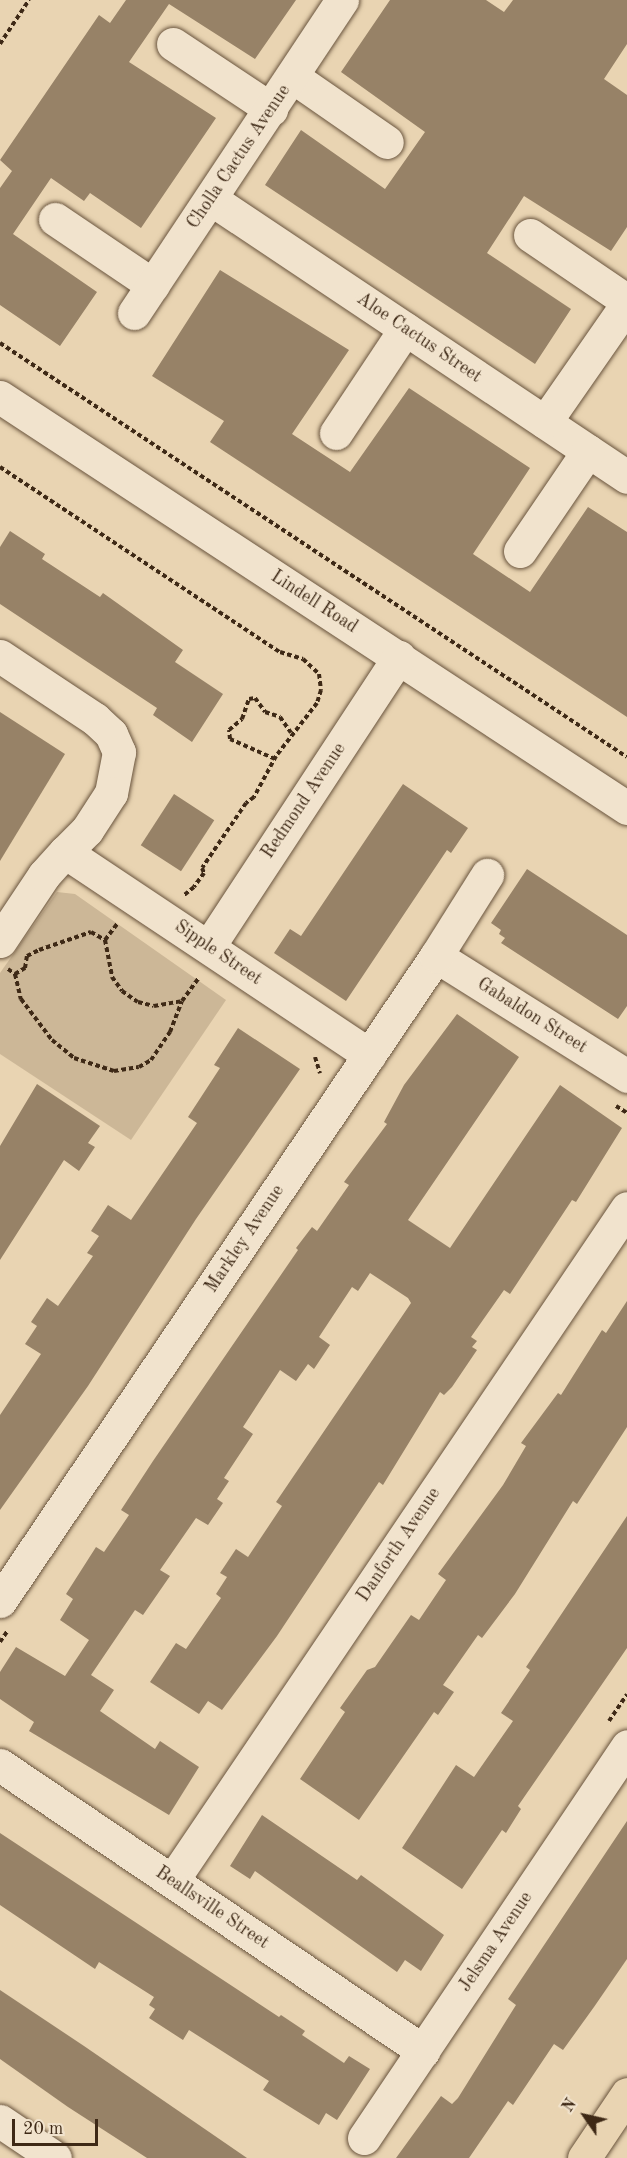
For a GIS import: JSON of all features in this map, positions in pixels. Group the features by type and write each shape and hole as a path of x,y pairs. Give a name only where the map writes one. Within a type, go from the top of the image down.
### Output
{"main road":[{"path":"584,2158 627,2094"}],"street":[{"name":"Cholla Cactus Avenue","path":"134,313 342,0"},
{"path":"173,44 271,109"},
{"path":"292,77 387,142"},
{"name":"Aloe Cactus Street","path":"211,199 627,477"},
{"path":"55,219 153,285"},
{"path":"530,235 627,303 545,422"},
{"path":"336,433 405,328"},
{"name":"Lindell Road","path":"0,397 627,808"},
{"path":"520,551 588,451"},
{"path":"0,656 95,719 111,734 119,752 111,793 87,830 44,875 2,954"},
{"name":"Redmond Avenue","path":"208,946 399,657"},
{"name":"Sipple Street","path":"65,852 369,1055"},
{"name":"Markley Avenue","path":"7,1612 487,875"},
{"name":"Gabaldon Street","path":"436,956 617,1088"},
{"name":"Danforth Avenue","path":"172,1881 627,1208"},
{"name":"Jelsma Avenue","path":"364,2138 423,2051 617,1734"},
{"name":"Beallsville Street","path":"0,1766 423,2051"},
{"path":"0,2121 55,2158"}],"path":[{"path":"0,44 29,0"},
{"path":"0,343 627,757"},
{"path":"0,467 280,652 293,654 309,663 319,674 321,690 299,729 291,733 254,797 246,803 202,868 204,873 194,887 176,897"},
{"path":"275,759 230,739 229,730 242,719 249,699 255,698 265,712 280,717 291,733"},
{"path":"118,923 105,940 112,977 122,991 138,1002 154,1006 182,1000"},
{"path":"15,974 25,968 27,956 50,945 91,932 105,940"},
{"path":"2,954 15,974 21,999 51,1040 74,1058 114,1071 139,1067 151,1060 170,1032 182,1000 199,977"},
{"path":"617,1088 627,1113"},
{"path":"0,1642 7,1612"},
{"path":"617,1734 627,1694"}],"shaded area":[{"path":"57,892 75,894 226,1000 131,1140 0,1054 0,973"}],"building":[{"path":"126,0 296,0 255,59 169,4 129,62 216,118 141,228 90,193 84,201 51,178 13,234 97,292 60,346 0,305 0,188 12,171 0,160 99,15 110,23"},
{"path":"390,0 486,0 504,12 513,0 627,0 627,44 604,79 627,95 627,227 611,251 524,196 487,253 571,309 535,364 265,185 301,130 385,189 425,132 341,72"},
{"path":"220,270 349,350 292,434 350,472 409,388 530,468 473,554 530,592 588,507 627,532 627,717 210,442 224,421 152,376"},
{"path":"10,531 45,554 42,559 100,597 103,593 183,650 175,662 223,694 192,742 153,715 157,708 0,604 0,547"},
{"path":"0,712 65,754 0,861"},
{"path":"403,784 468,828 451,853 447,850 346,1001 274,953 290,929 301,936"},
{"path":"174,794 214,820 181,871 141,845"},
{"path":"527,869 627,935 627,1006 618,1019 501,943 505,938 499,934 501,930 491,923"},
{"path":"457,1014 519,1057 408,1220 450,1248 560,1085 622,1128 576,1202 572,1200 510,1294 504,1290 471,1337 477,1341 472,1347 477,1350 452,1387 444,1395 440,1392 383,1485 379,1482 277,1636 222,1710 208,1701 199,1714 150,1682 176,1643 186,1649 221,1598 216,1594 227,1577 220,1573 236,1549 248,1557 282,1506 276,1502 411,1303 408,1298 370,1273 358,1291 352,1287 319,1337 330,1345 314,1369 308,1364 296,1381 280,1370 243,1427 253,1434 224,1478 229,1481 217,1499 223,1503 208,1525 196,1518 160,1570 170,1576 143,1615 135,1610 91,1675 114,1690 100,1711 155,1749 160,1741 199,1767 169,1815 29,1731 34,1722 0,1699 0,1672 16,1647 65,1676 89,1640 60,1620 73,1599 66,1594 96,1547 104,1552 129,1515 121,1510 153,1461 298,1250 296,1248 312,1227 317,1231 349,1185 344,1182 387,1124 384,1122 404,1085"},
{"path":"238,1028 300,1069 196,1219 88,1386 0,1510 0,1415 41,1354 25,1344 37,1326 31,1322 47,1298 58,1306 93,1256 87,1253 99,1236 91,1231 108,1205 131,1220 197,1123 188,1117 220,1068 214,1065"},
{"path":"37,1084 100,1126 88,1143 95,1147 79,1171 64,1160 0,1260 0,1146"},
{"path":"627,1301 627,1427 577,1504 573,1501 515,1594 482,1638 478,1635 443,1685 454,1692 438,1715 434,1712 359,1820 300,1779 345,1712 340,1708 367,1670 375,1667 411,1615 419,1620 446,1580 438,1574 503,1485 526,1446 521,1443 558,1393 561,1395 602,1330 606,1333"},
{"path":"627,1516 627,1648 518,1806 521,1809 506,1833 502,1830 462,1889 402,1848 456,1765 474,1777 513,1721 501,1713 530,1670 526,1667"},
{"path":"262,1815 357,1880 361,1875 444,1935 421,1971 405,1960 397,1972 255,1871 250,1879 230,1866"},
{"path":"627,1821 627,1959 563,2050 554,2044 513,2105 508,2101 469,2158 396,2158 441,2096 452,2104 458,2098 516,2005 508,1999"},
{"path":"0,1833 279,2017 281,2015 305,2031 302,2035 344,2063 349,2056 370,2069 337,2120 326,2113 319,2125 263,2090 269,2081 189,2030 183,2040 149,2018 155,2009 149,2005 154,1997 99,1962 95,1969 0,1905"},
{"path":"0,1990 247,2158 147,2158 68,2107 0,2059"}]}
